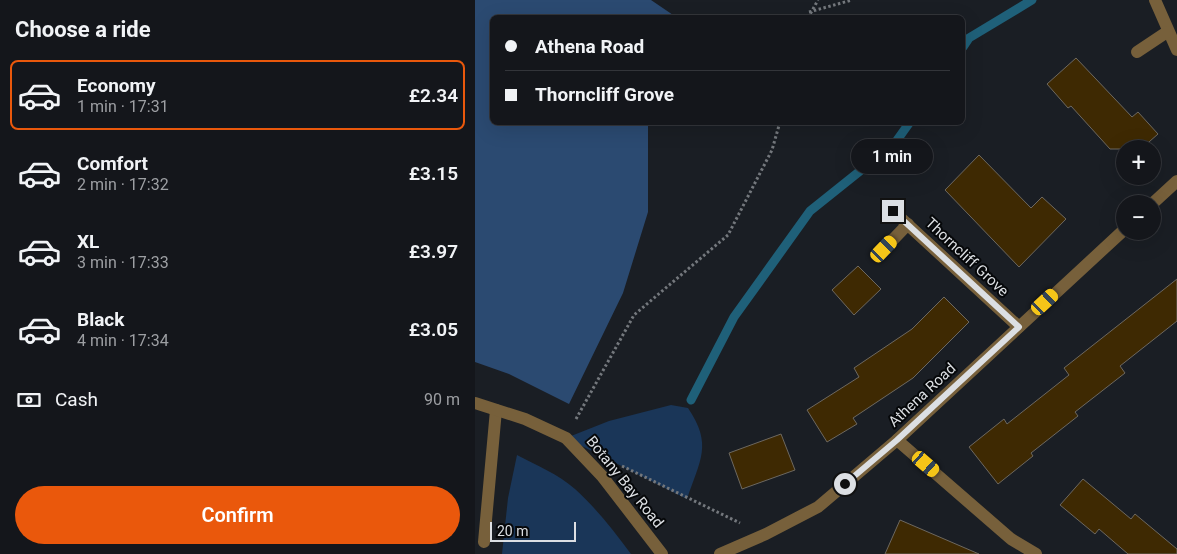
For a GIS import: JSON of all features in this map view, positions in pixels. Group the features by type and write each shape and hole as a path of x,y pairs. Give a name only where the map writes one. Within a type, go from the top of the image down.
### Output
{"street":[{"path":"1155,0 1167,32 1177,50"},
{"path":"1137,52 1167,32"},
{"path":"1161,196 1177,181"},
{"name":"Thorncliff Grove","path":"893,211 1019,327"},
{"path":"884,249 908,224"},
{"name":"Athena Road","path":"720,554 766,534 818,506 897,440 1116,237"},
{"name":"Botany Bay Road","path":"475,403 525,418 566,438 602,476 662,554"},
{"path":"484,542 497,410"},
{"path":"897,440 1011,539 1036,554"}],"path":[{"path":"808,15 818,0"},
{"path":"809,12 853,0"},
{"path":"566,438 635,315 728,236 772,150 778,125"},
{"path":"614,462 687,499 766,534"}],"shaded area":[{"path":"475,0 651,0 673,15 490,15 490,125 648,125 648,212 623,293 569,404 509,374 475,362"},
{"path":"671,405 688,408 696,421 702,443 700,463 687,499 566,438 609,421"},
{"path":"517,455 554,474 575,489 605,520 631,554 502,554 508,498"}],"building":[{"path":"1076,58 1132,117 1138,112 1158,134 1151,140 1116,140 1116,149 1110,149 1071,106 1068,108 1047,84"},
{"path":"979,155 1031,208 1042,197 1066,219 1019,267 945,190"},
{"path":"858,266 881,289 854,315 832,290"},
{"path":"1177,279 1177,321 1120,366 1125,373 1075,412 1078,416 1031,453 1033,456 998,484 969,447 1004,419 1007,424 1069,375 1064,368"},
{"path":"944,297 969,322 913,378 853,418 857,424 827,442 807,410 859,377 854,368 912,329"},
{"path":"781,434 795,470 742,489 729,453"},
{"path":"1083,479 1131,519 1135,514 1177,549 1177,554 1128,554 1099,529 1095,534 1060,505"},
{"path":"900,520 979,554 885,554"}],"waterway":[{"path":"965,44 969,38 1032,0"},
{"path":"691,400 734,317 810,211 895,143 908,125"}],"route":[{"path":"845,484 897,440 1019,327 893,211"}]}
